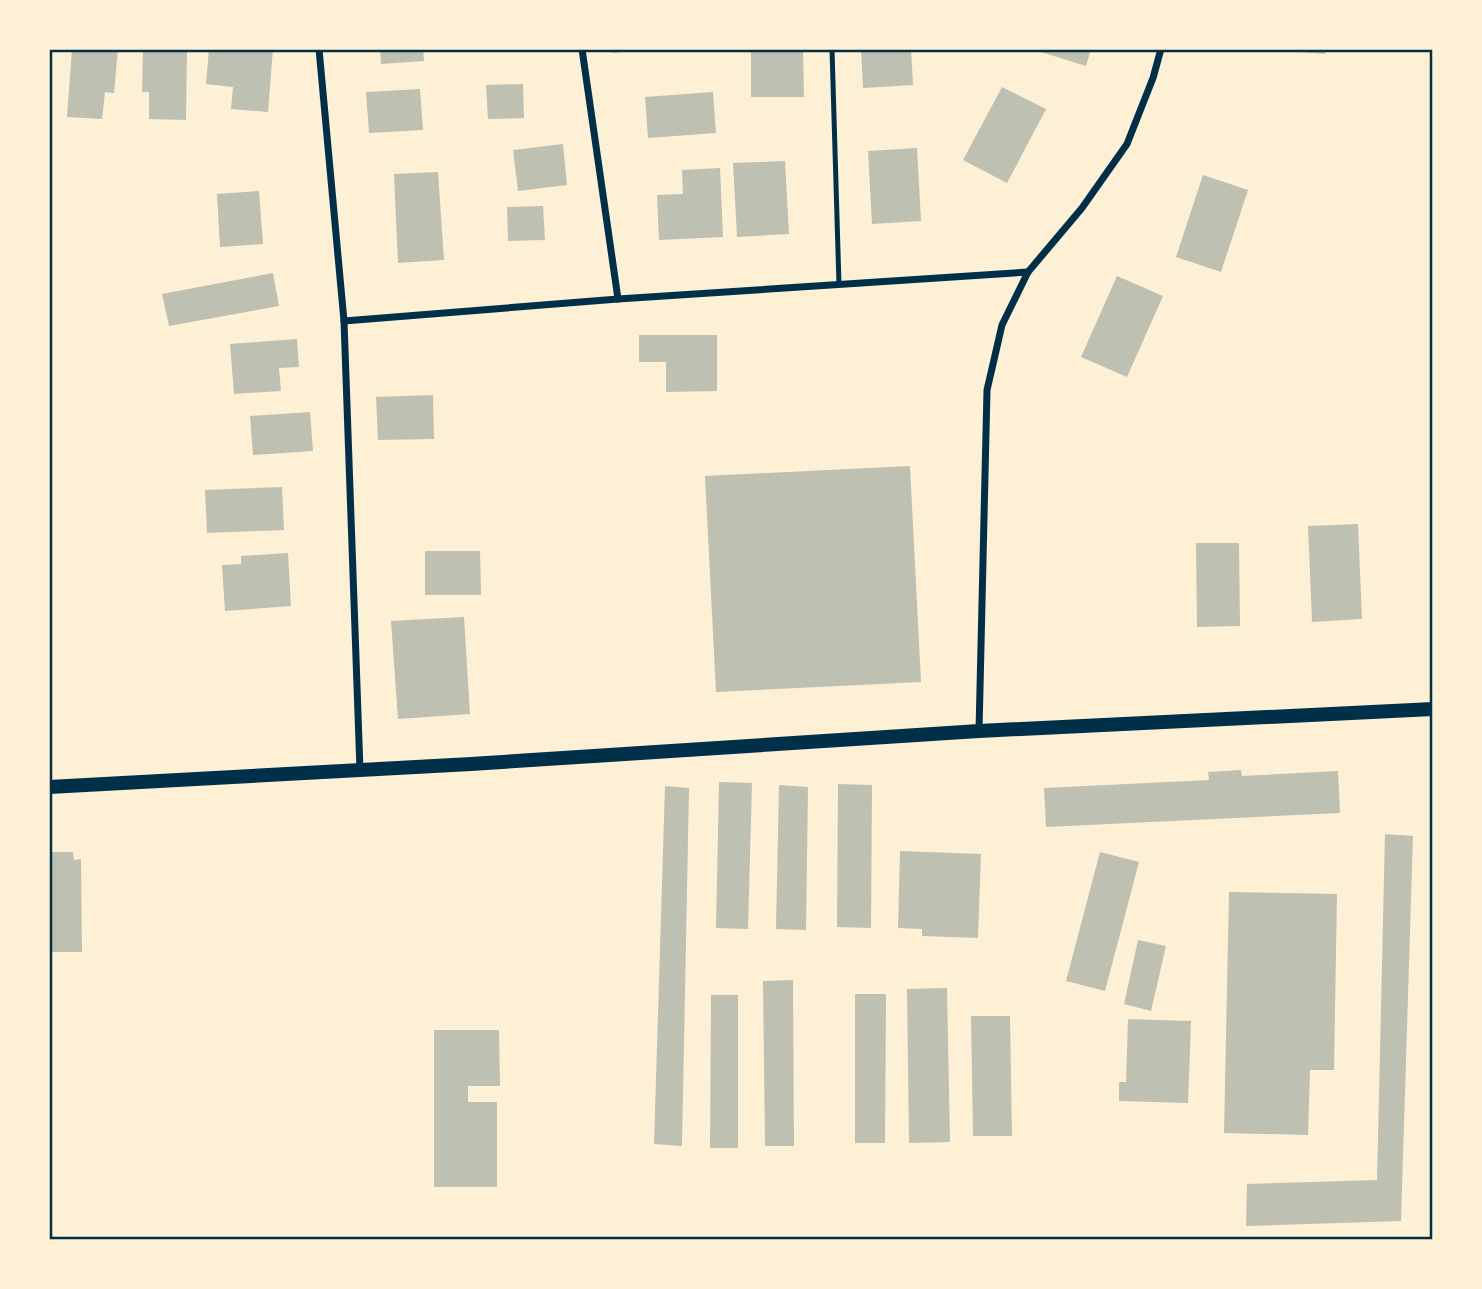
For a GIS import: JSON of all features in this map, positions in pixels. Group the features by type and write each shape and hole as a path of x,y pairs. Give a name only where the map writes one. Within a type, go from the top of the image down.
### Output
{"main road":[{"path":"49,787 360,771 979,731 1433,709"}],"street":[{"path":"319,49 344,321 360,771"},
{"path":"582,49 618,299"},
{"path":"979,731 987,390 1002,325 1028,272 1082,208 1127,144 1153,78 1161,49"},
{"path":"344,321 618,299 1028,272"}],"lane":[{"path":"832,49 839,285"}],"building":[{"path":"72,49 118,49 114,93 105,92 102,119 67,117"},
{"path":"143,49 187,49 186,120 149,119 149,92 142,92"},
{"path":"209,49 273,49 268,112 231,109 233,87 206,84"},
{"path":"380,49 423,49 424,61 381,64"},
{"path":"612,49 632,49 632,51 612,53"},
{"path":"751,49 803,49 804,97 751,97"},
{"path":"861,49 911,49 913,85 863,88"},
{"path":"1042,49 1091,49 1086,66 1041,52"},
{"path":"1286,49 1326,49 1325,54"},
{"path":"523,84 524,118 488,119 486,85"},
{"path":"1002,87 1046,109 1007,183 963,160"},
{"path":"420,89 423,130 369,133 366,92"},
{"path":"713,92 716,133 648,138 645,97"},
{"path":"563,144 567,185 518,191 513,150"},
{"path":"917,148 921,221 872,224 868,151"},
{"path":"785,161 789,234 737,237 733,163"},
{"path":"720,168 723,237 659,240 657,195 683,194 682,170"},
{"path":"438,172 444,260 398,263 394,174"},
{"path":"1203,175 1248,190 1221,272 1176,257"},
{"path":"259,191 263,244 220,247 217,194"},
{"path":"543,206 545,240 508,241 507,207"},
{"path":"273,273 279,306 169,326 162,294"},
{"path":"1117,276 1163,296 1127,377 1081,357"},
{"path":"639,335 717,335 717,391 666,392 666,362 639,362"},
{"path":"297,339 299,367 279,368 281,391 234,394 230,344"},
{"path":"433,395 434,439 378,440 376,397"},
{"path":"310,412 313,451 253,455 250,416"},
{"path":"910,466 921,682 716,692 705,476"},
{"path":"282,487 284,530 207,533 205,490"},
{"path":"1358,524 1362,619 1312,622 1308,526"},
{"path":"1196,543 1239,543 1240,626 1197,627"},
{"path":"425,551 480,551 481,595 425,595"},
{"path":"288,553 291,606 225,611 222,565 241,564 241,556"},
{"path":"464,617 470,714 398,719 391,621"},
{"path":"1241,770 1242,776 1338,771 1340,813 1046,827 1044,788 1209,780 1208,772"},
{"path":"719,782 752,783 748,929 716,928"},
{"path":"838,784 872,785 871,928 837,927"},
{"path":"779,785 808,787 806,930 776,929"},
{"path":"665,786 689,788 682,1146 654,1144"},
{"path":"1433,790 1433,811 1431,811 1430,791"},
{"path":"1385,834 1413,836 1401,1221 1246,1226 1247,1184 1377,1180"},
{"path":"900,851 981,854 978,938 922,936 922,929 898,928"},
{"path":"49,852 73,852 74,860 81,859 82,952 49,952"},
{"path":"1100,852 1139,862 1105,991 1066,981"},
{"path":"1229,892 1337,894 1334,1070 1310,1070 1308,1135 1224,1133"},
{"path":"1138,940 1166,946 1151,1011 1124,1004"},
{"path":"793,980 794,1146 765,1146 763,981"},
{"path":"947,988 950,1142 909,1143 907,989"},
{"path":"855,994 886,994 885,1143 855,1143"},
{"path":"711,995 738,995 738,1148 710,1148"},
{"path":"971,1016 1010,1016 1012,1136 973,1136"},
{"path":"1128,1019 1191,1021 1188,1103 1119,1101 1119,1082 1126,1082"},
{"path":"434,1030 499,1030 500,1086 468,1086 468,1102 497,1102 497,1187 434,1187"}]}
